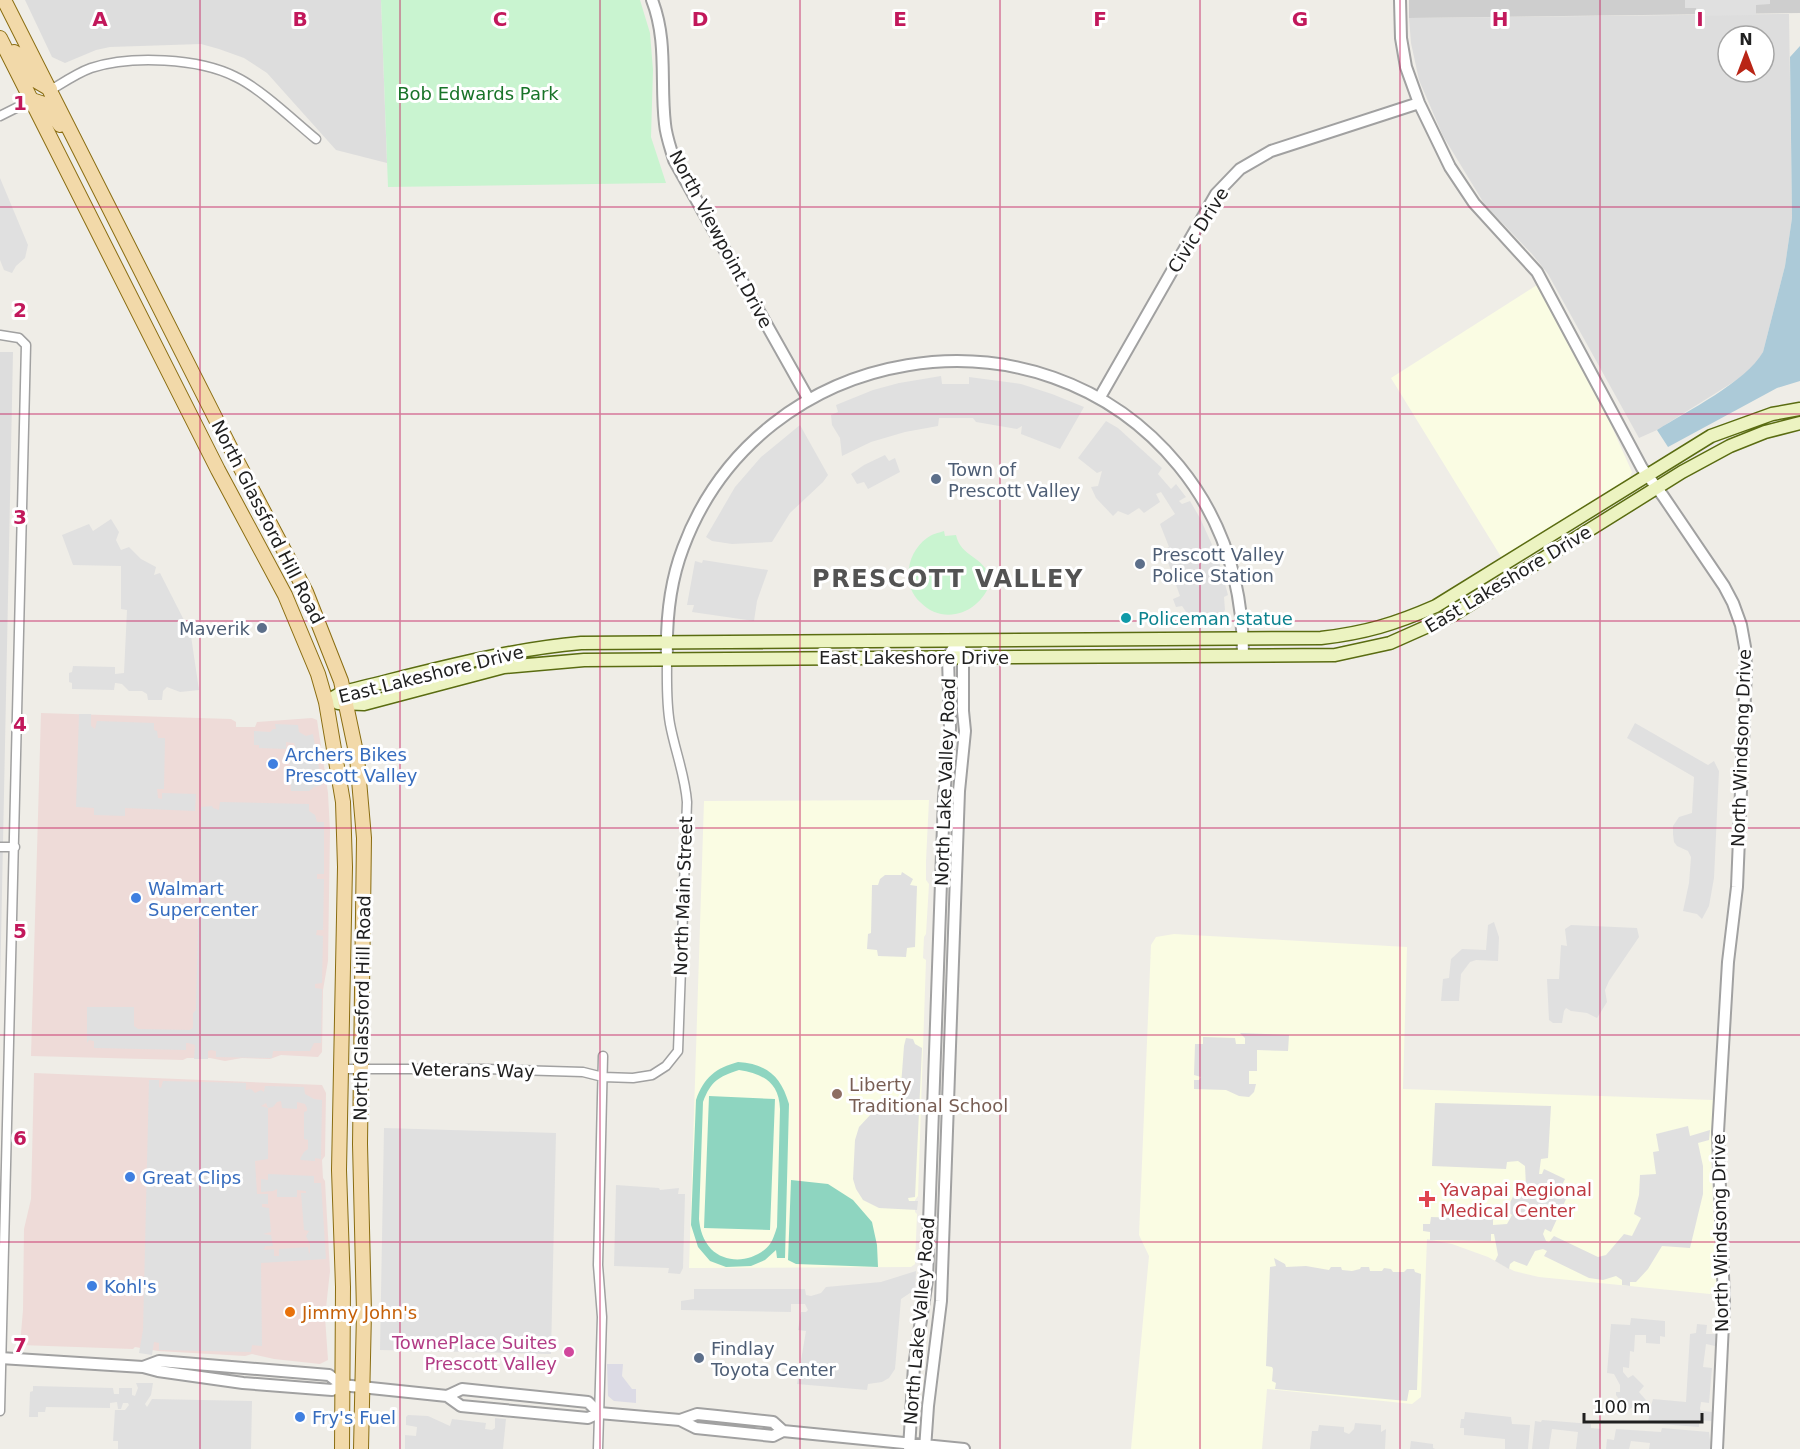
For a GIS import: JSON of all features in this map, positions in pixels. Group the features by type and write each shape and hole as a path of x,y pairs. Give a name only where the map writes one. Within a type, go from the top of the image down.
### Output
{"main road":[{"name":"North Glassford Hill Road","path":"4,0 236,459 306,592 330,650 345,698 357,757 364,838 360,1188 364,1311 361,1449"},
{"name":"North Glassford Hill Road","path":"2,42 218,470 295,615 318,674 326,702 334,741 343,813 345,867 339,1173 343,1287 342,1449"},
{"path":"2,42 19,55 33,79 51,90"},
{"path":"32,100 47,105 65,134 79,147"},
{"name":"East Lakeshore Drive","path":"326,702 502,654 581,643 1321,638 1356,634 1398,623 1436,606 1711,436 1772,414 1800,409"},
{"name":"East Lakeshore Drive","path":"345,698 364,704 504,667 584,660 1335,655 1390,644 1419,632 1461,610 1657,488 1730,446 1766,432 1800,423"},
{"path":"1453,596 1461,610"},
{"path":"502,654 504,667"}],"street":[{"name":"North Viewpoint Drive","path":"652,0 662,33 665,125 674,160 809,400"},
{"name":"North Windsong Drive","path":"1400,0 1401,38 1406,67 1419,104 1450,167 1474,203 1537,272 1647,475 1724,586 1741,625 1746,670 1737,887 1728,962 1718,1132 1724,1303 1717,1449"},
{"path":"51,90 78,73 117,63 161,61 199,63 237,77 316,139"},
{"path":"0,116 32,100"},
{"name":"Civic Drive","path":"1100,398 1216,194 1240,169 1271,152 1419,104"},
{"path":"0,335 19,338 26,345 0,1411"},
{"path":"667,658 672,590 678,562 692,527 710,495 745,450 778,421 809,400 846,381 880,370 920,362 954,360 1000,363 1065,381 1100,398 1131,419 1156,441 1187,476 1208,509 1225,546 1236,580 1243,618 1244,655"},
{"name":"North Lake Valley Road","path":"909,1446 914,1366 927,1280 944,797 950,728 948,657 958,640"},
{"name":"North Lake Valley Road","path":"925,1447 941,1300 959,791 965,731 963,657 958,640"},
{"name":"North Main Street","path":"603,1077 633,1078 652,1075 666,1066 678,1051 687,802 686,782 670,726 667,702 667,658"},
{"path":"0,847 15,847"},
{"path":"598,1449 602,1317 598,1265 603,1056"},
{"name":"Veterans Way","path":"341,1069 583,1072 603,1077"},
{"path":"1,1358 143,1366 159,1361 262,1368 329,1376 342,1385 447,1396 461,1406 588,1418 599,1413 680,1420 697,1414 773,1422 783,1431 909,1446 964,1449"},
{"path":"447,1396 462,1389 588,1402 599,1413"}],"shaded area":[{"path":"25,0 381,0 387,163 336,150 267,73 244,58 219,49 201,44 110,47 96,50 65,63 52,57"},
{"path":"1409,0 1800,0 1800,13 1409,18"},
{"path":"1685,0 1770,0 1770,4 1756,5 1756,15 1697,16 1696,8 1685,8"},
{"path":"1789,14 1792,218 1785,266 1763,352 1757,362 1743,376 1657,430 1639,438 1548,274 1485,205 1443,136 1419,80 1411,43 1409,18"},
{"path":"0,178 28,245 25,258 12,273 4,270 0,260"},
{"path":"1537,285 1594,387 1632,472 1628,481 1503,560 1391,378"},
{"path":"0,352 13,352 0,990"},
{"path":"941,376 942,384 969,384 969,377 1021,384 1084,407 1060,449 1021,434 1022,426 1017,429 976,422 973,418 939,418 938,426 905,432 871,442 842,456 840,438 832,425 831,415 838,412 836,405 873,390"},
{"path":"1106,421 1118,428 1162,468 1158,474 1171,489 1176,484 1186,497 1179,501 1182,504 1190,501 1200,518 1218,558 1228,595 1224,597 1225,610 1213,621 1206,623 1191,619 1182,606 1176,607 1173,599 1180,596 1168,562 1164,563 1159,552 1169,547 1160,524 1175,514 1161,492 1156,494 1160,502 1144,513 1139,508 1128,515 1118,511 1113,516 1096,498 1091,487 1098,486 1102,471 1097,473 1078,458"},
{"path":"800,425 828,475 823,482 790,513 772,542 732,544 712,541 706,537 735,487 761,457"},
{"path":"885,455 889,461 895,458 900,472 868,489 864,482 857,484 851,474"},
{"path":"111,519 119,532 116,540 121,550 129,547 141,559 156,567 154,575 160,573 188,628 182,631 184,636 191,636 199,690 180,692 167,687 163,691 162,700 148,700 147,694 142,691 129,691 122,684 116,683 114,690 72,689 69,673 72,672 73,666 115,667 115,674 124,673 127,610 121,609 121,566 73,565 62,535 89,524 93,531"},
{"path":"703,560 768,570 757,601 754,621 692,612 694,605 687,605 695,561 702,563"},
{"path":"41,713 231,719 236,722 236,727 255,727 257,722 312,718 317,720 328,793 330,831 328,961 323,990 322,1052 318,1057 281,1055 270,1059 242,1058 225,1061 210,1058 183,1060 31,1056"},
{"path":"79,714 91,714 91,726 95,729 97,721 154,723 154,730 157,731 158,738 165,738 164,789 157,789 158,798 162,799 162,793 196,794 195,811 125,808 125,816 94,815 94,808 76,807"},
{"path":"1635,723 1708,765 1714,761 1719,771 1714,878 1709,906 1702,919 1697,914 1683,911 1689,883 1691,857 1688,851 1677,846 1673,834 1673,826 1679,817 1692,813 1694,777 1627,738"},
{"path":"275,724 298,725 299,732 306,736 313,734 322,785 309,791 291,791 289,748 296,748 294,743 286,742 286,749 259,748 259,745 254,745 254,731 270,732 276,729"},
{"path":"929,800 926,880 929,884 923,958 926,960 918,1196 915,1200 917,1214 915,1264 911,1267 689,1268 704,801"},
{"path":"220,802 309,804 309,811 315,815 317,822 324,822 324,874 317,874 317,879 324,879 323,930 317,930 316,935 323,936 322,983 315,984 315,988 322,989 321,1043 314,1043 310,1051 273,1051 272,1058 216,1057 216,1051 211,1050 208,1051 208,1059 194,1059 195,1045 188,1043 186,1043 186,1050 94,1048 94,1041 89,1040 87,1043 87,1007 134,1007 134,1026 138,1029 190,1030 193,1028 193,1013 196,1010 201,807 212,806 219,810"},
{"path":"902,872 913,879 910,885 917,886 915,947 907,948 906,957 878,956 877,950 867,949 868,934 871,933 872,885 878,885 880,879 885,875 901,875"},
{"path":"1494,922 1499,937 1498,961 1470,962 1461,974 1459,1001 1441,1001 1443,979 1449,978 1451,959 1462,949 1486,950 1488,925"},
{"path":"1571,925 1637,928 1639,937 1609,981 1605,990 1607,1002 1597,1018 1566,1008 1562,1023 1553,1023 1549,1020 1547,979 1559,979 1561,945 1567,946 1565,929"},
{"name":"Yavapai Regional Medical Center","path":"1174,934 1407,947 1403,1089 1713,1100 1711,1162 1717,1286 1710,1294 1539,1277 1514,1271 1488,1257 1452,1244 1427,1239 1421,1397 1412,1404 1267,1389 1262,1449 1131,1449 1149,1256 1139,1235 1151,945 1156,937"},
{"path":"1240,1033 1289,1035 1288,1051 1257,1050 1257,1071 1249,1071 1249,1084 1256,1084 1254,1092 1249,1097 1239,1096 1226,1090 1194,1089 1194,1080 1199,1080 1201,1077 1194,1075 1195,1044 1203,1044 1203,1037 1235,1038 1236,1044 1245,1044 1245,1038"},
{"path":"906,1038 913,1039 915,1044 922,1048 915,1197 908,1198 909,1201 918,1201 917,1210 879,1208 863,1200 853,1179 855,1140 859,1127 871,1114 900,1099"},
{"path":"34,1073 322,1085 326,1093 325,1156 322,1160 330,1271 325,1317 328,1360 320,1364 252,1354 245,1356 158,1351 135,1347 133,1349 20,1345 24,1229 31,1199"},
{"path":"149,1080 159,1080 161,1088 163,1081 246,1083 246,1090 251,1089 255,1093 261,1090 264,1092 265,1086 304,1087 305,1094 322,1100 321,1159 315,1158 315,1161 300,1159 308,1149 308,1140 304,1139 304,1112 307,1111 305,1104 297,1102 297,1109 282,1108 281,1101 268,1108 268,1159 255,1161 257,1194 268,1194 268,1204 262,1204 262,1207 269,1208 271,1232 263,1234 271,1235 273,1246 265,1246 264,1250 274,1249 274,1256 279,1256 279,1249 308,1247 309,1254 310,1244 306,1236 309,1231 304,1230 301,1193 306,1193 306,1191 297,1190 297,1197 277,1197 277,1189 261,1192 261,1179 268,1180 268,1174 314,1176 314,1183 321,1183 326,1259 261,1263 262,1346 252,1345 251,1352 159,1350 159,1343 154,1342 152,1355 139,1353 143,1330"},
{"path":"1435,1103 1551,1106 1548,1158 1541,1159 1539,1174 1542,1174 1544,1169 1565,1179 1558,1193 1567,1197 1551,1232 1545,1229 1543,1234 1546,1241 1549,1242 1554,1236 1598,1257 1606,1255 1624,1234 1632,1236 1641,1218 1634,1214 1639,1195 1640,1175 1656,1174 1653,1152 1659,1151 1656,1134 1688,1126 1690,1136 1710,1130 1709,1140 1698,1143 1703,1166 1703,1194 1690,1248 1662,1246 1648,1269 1636,1282 1630,1282 1630,1286 1622,1285 1622,1280 1616,1276 1603,1280 1589,1278 1544,1256 1547,1251 1543,1249 1535,1251 1527,1266 1514,1261 1510,1264 1509,1269 1495,1261 1498,1255 1494,1234 1491,1234 1491,1241 1430,1240 1430,1232 1423,1231 1423,1224 1430,1224 1431,1217 1493,1219 1493,1225 1507,1224 1512,1215 1506,1211 1519,1184 1526,1186 1525,1166 1518,1161 1507,1162 1506,1169 1432,1166"},
{"path":"384,1128 556,1133 551,1354 380,1350"},
{"path":"616,1185 659,1188 660,1190 679,1188 678,1194 685,1194 683,1268 680,1274 668,1273 669,1268 614,1266"},
{"path":"1274,1258 1286,1267 1306,1266 1329,1270 1331,1267 1341,1267 1342,1270 1352,1271 1361,1267 1369,1267 1370,1271 1382,1271 1384,1268 1391,1269 1393,1272 1414,1269 1415,1272 1421,1274 1417,1390 1409,1390 1407,1401 1275,1389 1276,1383 1272,1381 1273,1369 1266,1366 1270,1267 1276,1266"},
{"path":"916,1271 915,1294 910,1293 901,1299 895,1369 889,1378 882,1382 868,1384 867,1390 797,1384 806,1331 798,1330 801,1312 808,1310 805,1304 791,1304 791,1312 681,1310 681,1301 694,1299 694,1289 805,1289 806,1295 811,1296 821,1293 826,1287 881,1282"},
{"path":"1631,1318 1665,1321 1665,1337 1660,1336 1660,1344 1646,1343 1646,1335 1635,1335 1634,1352 1630,1351 1629,1368 1623,1367 1623,1372 1628,1378 1633,1375 1644,1386 1639,1392 1651,1406 1653,1399 1686,1402 1690,1334 1696,1333 1697,1324 1707,1325 1706,1334 1716,1334 1715,1346 1706,1344 1703,1367 1712,1368 1709,1403 1701,1402 1700,1409 1713,1412 1712,1421 1699,1420 1699,1427 1648,1423 1649,1416 1643,1415 1640,1408 1633,1407 1627,1411 1616,1395 1616,1392 1620,1392 1620,1385 1614,1374 1607,1373 1611,1324 1630,1325"},
{"path":"607,1364 623,1364 622,1376 632,1389 636,1389 636,1403 614,1401 608,1396"},
{"path":"136,1383 153,1383 151,1395 145,1404 147,1407 152,1399 252,1401 251,1449 118,1449 118,1441 113,1441 115,1410 125,1410 128,1403 123,1403 121,1409 118,1409 117,1402 110,1403 110,1408 46,1407 45,1412 38,1412 38,1417 29,1417 30,1392 33,1391 33,1386 113,1388 114,1394 119,1394 119,1388 132,1388 132,1395 135,1396 138,1388"},
{"path":"1465,1412 1511,1417 1512,1424 1530,1425 1528,1449 1505,1449 1505,1439 1464,1435 1464,1428 1460,1428"},
{"path":"408,1415 428,1416 450,1426 452,1419 486,1423 485,1429 492,1430 495,1428 495,1418 506,1419 503,1449 405,1449 405,1435 416,1436 417,1427 406,1425"},
{"path":"1542,1420 1591,1424 1591,1428 1601,1429 1599,1449 1576,1449 1578,1432 1552,1429 1549,1449 1532,1449 1535,1421 1541,1422"},
{"path":"1355,1423 1381,1425 1381,1432 1386,1429 1385,1449 1310,1449 1312,1431 1318,1431 1319,1425 1344,1427 1344,1432 1349,1434 1354,1429"},
{"path":"1662,1428 1709,1432 1711,1449 1649,1449 1650,1443 1631,1441 1629,1449 1606,1449 1607,1439 1614,1440 1616,1429 1661,1432"},
{"path":"1411,1441 1433,1444 1435,1449 1410,1449"}],"green space":[{"name":"Bob Edwards Park","path":"381,0 640,0 650,33 653,70 651,137 666,183 388,187"},
{"path":"944,531 945,536 956,535 963,548 988,572 991,580 987,591 972,607 951,615 930,610 920,602 914,595 909,578 911,560 920,544 927,538"},
{"path":"748,1063 771,1073 782,1086 789,1104 785,1258 777,1258 776,1250 765,1260 751,1266 726,1267 710,1261 698,1247 691,1225 696,1100 707,1079 730,1064","holes":["739,1070 755,1074 768,1081 777,1092 779,1100 777,1227 771,1242 764,1250 749,1258 733,1259 725,1258 711,1249 704,1238 699,1219 703,1102 712,1084"]},
{"path":"709,1096 775,1099 770,1230 704,1228"},
{"path":"791,1180 828,1184 853,1200 872,1222 877,1245 878,1267 796,1264 788,1260"}],"water":[{"path":"1800,46 1800,381 1777,388 1668,447 1657,430 1730,385 1755,363 1763,352 1785,266 1792,218 1790,57"}],"place":[{"name":"Town of Prescott Valley","path":"936,479"},
{"name":"Prescott Valley Police Station","path":"1140,564"},
{"name":"Policeman statue","path":"1126,618"},
{"name":"Maverik","path":"262,628"},
{"name":"Archers Bikes Prescott Valley","path":"273,764"},
{"name":"Walmart Supercenter","path":"136,898"},
{"name":"Liberty Traditional School","path":"837,1094"},
{"name":"Great Clips","path":"130,1177"},
{"name":"Yavapai Regional Medical Center","path":"1427,1199"},
{"name":"Kohl's","path":"92,1286"},
{"name":"Jimmy John's","path":"290,1312"},
{"name":"TownePlace Suites Prescott Valley","path":"569,1352"},
{"name":"Findlay Toyota Center","path":"699,1358"},
{"name":"Fry's Fuel","path":"300,1417"}],"district":[{"name":"PRESCOTT VALLEY","path":"948,579"}]}
